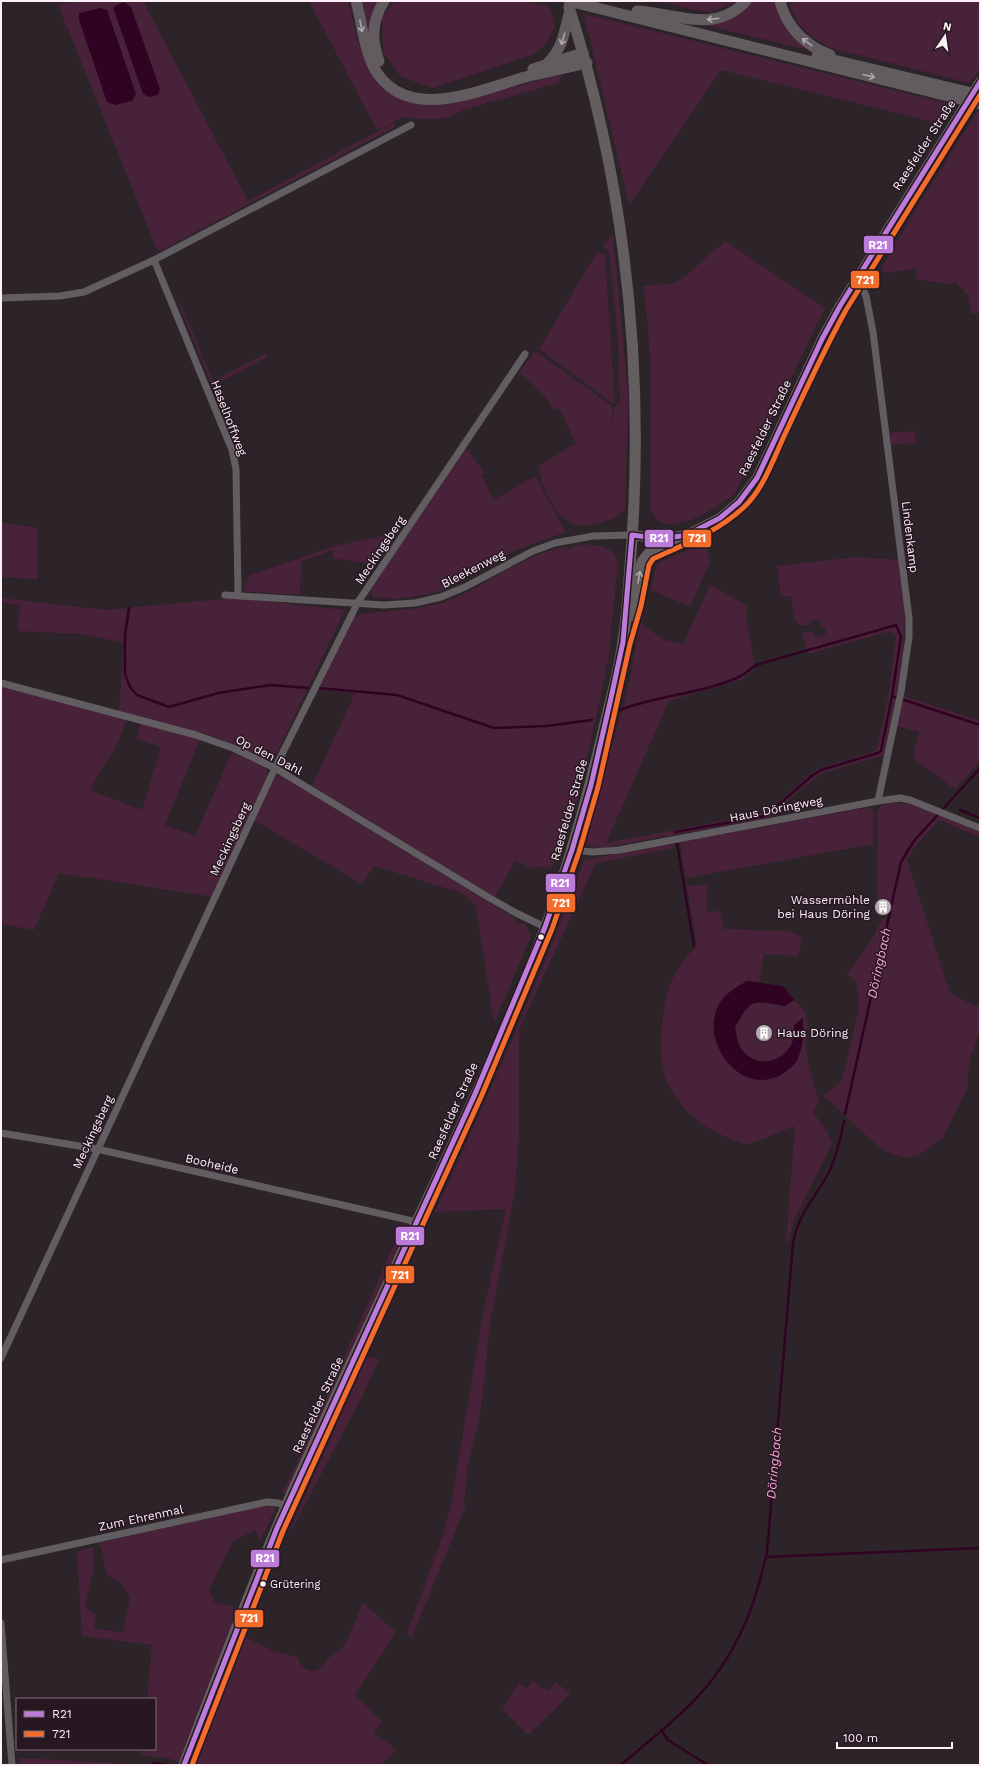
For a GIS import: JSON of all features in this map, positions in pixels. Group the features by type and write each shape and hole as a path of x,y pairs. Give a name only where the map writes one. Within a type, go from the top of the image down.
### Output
{"highway":[{"path":"356,1 367,50 373,66 390,86 401,93 416,98 436,100 454,98 585,58"},
{"path":"384,1 376,15 373,31 374,49 379,62 389,77 408,90 431,95 460,91 547,64 585,58"},
{"path":"637,11 652,12 695,20 706,20 721,18 733,13 746,1"},
{"path":"780,1 788,20 798,35 805,41 826,53 980,104"},
{"path":"547,64 558,53 562,43 568,4 603,5 637,11 811,55 869,67"},
{"path":"603,5 937,89 980,95"}],"main road":[{"path":"568,4 585,58 619,212 630,297 636,421 632,535"},
{"name":"Raesfelder Straße","path":"184,1765 286,1506 417,1222 508,1017 545,927 572,850 591,785 623,642 632,535 662,539 687,535 720,518 748,491 763,465 822,339 857,276 980,82"},
{"path":"623,642 634,605 642,562 649,554 687,535"}],"street":[{"path":"1,298 60,296 84,292 154,260 411,126"},
{"name":"Haselhoffweg","path":"154,260 232,450 236,469 238,594"},
{"name":"Lindenkamp","path":"857,276 866,296 873,332 909,618 909,637 901,692 878,800"},
{"name":"Meckingsberg","path":"1,1358 275,768 358,602 525,354"},
{"name":"Bleekenweg","path":"225,595 238,594 399,605 428,601 465,587 533,550 555,543 593,536 632,535"},
{"name":"Op den Dahl","path":"1,683 213,740 275,768 502,905 545,927"},
{"name":"Haus Döringweg","path":"572,850 593,852 619,850 878,800 900,798 936,809 980,828"},
{"name":"Booheide","path":"1,1133 97,1149 417,1222"},
{"name":"Zum Ehrenmal","path":"1,1560 267,1502 278,1503 286,1506"},
{"path":"1,1623 12,1765"}],"shaded area":[{"path":"75,1 143,1 248,201 393,123 395,127 158,252 58,5"},
{"path":"309,1 348,1 357,38 366,61 388,90 458,101 563,74 558,83 463,110 448,117 436,119 417,119 403,117 377,130"},
{"path":"360,1 379,1 369,41"},
{"path":"395,1 528,1 550,7 555,26 546,44 534,54 433,88 401,77 383,52 382,17"},
{"path":"657,1 738,1 711,12 695,10"},
{"path":"751,1 776,1 809,50 700,24"},
{"path":"788,1 980,1 980,68 970,83 831,48 810,35 799,24"},
{"path":"124,2 131,7 160,89 158,95 149,97 143,94 113,7"},
{"path":"101,8 107,10 136,94 132,101 115,105 107,102 79,20 79,13"},
{"path":"584,14 954,105 941,124 721,70 629,205"},
{"path":"977,112 980,112 980,313 971,314 968,295 954,281 952,285 916,279 917,269 884,273 881,269 914,212"},
{"path":"613,234 628,393 625,510 613,518 596,524 579,525 565,520 556,510 544,487 539,472 539,466 576,443 559,408 554,411 539,390 519,373 535,351 612,406 613,425 614,408 620,402 618,338 609,252 603,246"},
{"path":"725,241 825,308 735,493 716,507 690,520 677,524 665,523 656,518 650,507 650,369 649,341 643,286 674,283 682,279"},
{"path":"597,252 605,254 615,405 539,349"},
{"path":"178,302 180,302 213,381 266,354 267,357 212,386"},
{"path":"915,431 916,443 891,445 890,433"},
{"path":"466,448 485,473 481,475 494,500 535,476 566,532 516,550 448,588 429,594 399,599 373,597 370,590"},
{"path":"1,522 38,528 38,579 1,577"},
{"path":"397,533 375,565 332,558 334,550 301,561 300,595 242,591 250,575 335,546"},
{"path":"584,544 601,546 610,550 614,553 618,563 609,653 601,696 575,808 551,869 544,866 532,868 515,861 495,897 312,786 355,693 317,690 353,616 436,605 477,587 536,556 551,550 567,547 568,549 572,549 573,546"},
{"path":"698,546 708,548 708,557 711,560 690,607 651,590 657,564 663,560"},
{"path":"855,557 898,560 904,596 905,618 901,670 884,755 823,773 798,791 770,817 608,847 590,847 585,843 628,688 640,623 664,640 683,644 710,585 747,606 746,614 755,669 741,680 669,701 606,843 760,814 769,809 817,769 876,751 889,693 896,637 890,631 808,654 802,632 813,632 815,637 826,634 825,627 821,628 819,619 809,622 810,625 801,625 795,621 791,596 781,597 777,566"},
{"path":"1,598 106,610 233,598 345,610 274,759 268,761 212,736 119,711 124,643 83,634 18,631 20,605 1,602"},
{"path":"1,687 127,720 114,751 100,771 90,790 142,810 161,747 136,739 141,723 200,739 165,825 195,836 232,752 266,767 268,774 214,897 59,873 34,930 1,924"},
{"path":"904,696 980,721 980,761 955,789 913,758 919,732 897,726"},
{"path":"281,776 513,917 515,921 520,924 523,923 531,934 494,1023 476,906 462,893 374,866 362,884 254,820 274,777"},
{"path":"893,803 911,804 980,832 980,837 939,820 916,845 907,860 950,993 977,1007 980,1000 980,1030 971,1056 968,1072 968,1087 943,1137 918,1155 909,1157 902,1157 886,1152 824,1096 842,1080 858,1012 858,989 855,981 847,974 871,941 883,918 887,922 894,914 886,912 887,904 877,903 878,811 881,805"},
{"path":"869,807 873,812 873,844 686,878 680,842"},
{"path":"673,843 674,848 596,863 519,1029 519,1134 515,1191 490,1324 480,1415 468,1463 464,1504 466,1505 412,1637 407,1633 443,1535 452,1499 483,1314 506,1209 435,1212 494,1081 531,994 584,860"},
{"path":"707,885 706,912 720,911 724,929 787,931 796,934 802,940 798,956 764,954 759,982 747,981 713,1034 776,1078 792,1066 798,1056 799,1050 794,1025 794,1036 791,1045 785,1053 778,1058 769,1061 760,1061 751,1058 741,1049 738,1043 735,1027 745,1011 754,1003 759,1002 784,1006 794,1000 805,1012 807,1019 807,1057 819,1102 813,1112 828,1133 832,1144 794,1220 788,1242 786,1242 795,1126 747,1144 722,1135 702,1124 681,1104 669,1086 662,1064 661,1034 668,992 676,972 697,945 687,886"},
{"path":"747,981 783,986 794,1000 785,1006 760,1002 749,1006 745,1011 735,1028 740,1046 751,1058 760,1061 769,1061 778,1058 785,1053 791,1045 794,1036 794,1025 803,1018 802,1045 796,1062 784,1073 769,1079 754,1079 740,1073 728,1063 720,1050 715,1035 714,1019 719,1004 728,993"},
{"path":"404,1222 409,1229 288,1492 282,1493 296,1465"},
{"path":"367,1357 379,1359 364,1393 290,1533 289,1532"},
{"path":"270,1506 276,1507 261,1540 255,1530 233,1541 209,1590 214,1602 233,1607 232,1629 181,1761 172,1761 172,1759 141,1755 142,1750 156,1750 156,1698 147,1698 152,1645 82,1636 77,1551 93,1547 95,1561 85,1608 96,1614 94,1628 123,1633 130,1597 122,1584 106,1574 101,1546 98,1546 99,1543 242,1510"},
{"path":"363,1603 396,1632 355,1695 382,1722 374,1734 397,1749 380,1765 196,1765 245,1637 273,1651 297,1657 299,1662 305,1668 312,1671 316,1670 346,1643"},
{"path":"532,1681 548,1691 555,1682 571,1693 528,1735 502,1709 519,1683 528,1688"},
{"path":"19,1758 153,1765 14,1765 19,1764"}],"waterway":[{"path":"129,608 125,635 125,674 130,687 137,695 169,707 218,693 271,685 308,688"},
{"path":"620,710 649,701 725,683 741,676 756,665 896,625 901,637 892,696"},
{"path":"318,688 397,695 494,728 546,726 592,720"},
{"path":"675,832 765,816 813,775 821,770 878,753 881,751 892,696 980,725"},
{"name":"Döringbach","path":"845,1114 901,862 914,841 980,768"},
{"path":"960,810 980,818"},
{"path":"677,843 694,946"},
{"name":"Döringbach","path":"621,1765 692,1703 712,1680 732,1650 753,1603 767,1552 793,1243 803,1214 832,1166 844,1121"},
{"path":"766,1557 980,1548"},
{"path":"661,1730 668,1740 708,1765"},
{"path":"153,1763 167,1765"}],"transit line":[{"name":"R21","path":"184,1765 277,1528 475,1094 545,927 572,850 591,785 611,698 623,642 632,535 662,539 687,535 720,518 739,502 757,478 822,339 840,306 980,82"},
{"name":"721","path":"192,1765 283,1531 481,1097 552,929 579,852 598,787 630,644 641,606 649,565 653,559 712,531 743,508 757,492 846,310 980,95"}],"place":[{"name":"Wassermühle bei Haus Döring","path":"883,907"},
{"name":"Haus Döring","path":"764,1033"},
{"name":"Grütering","path":"263,1584"}]}
